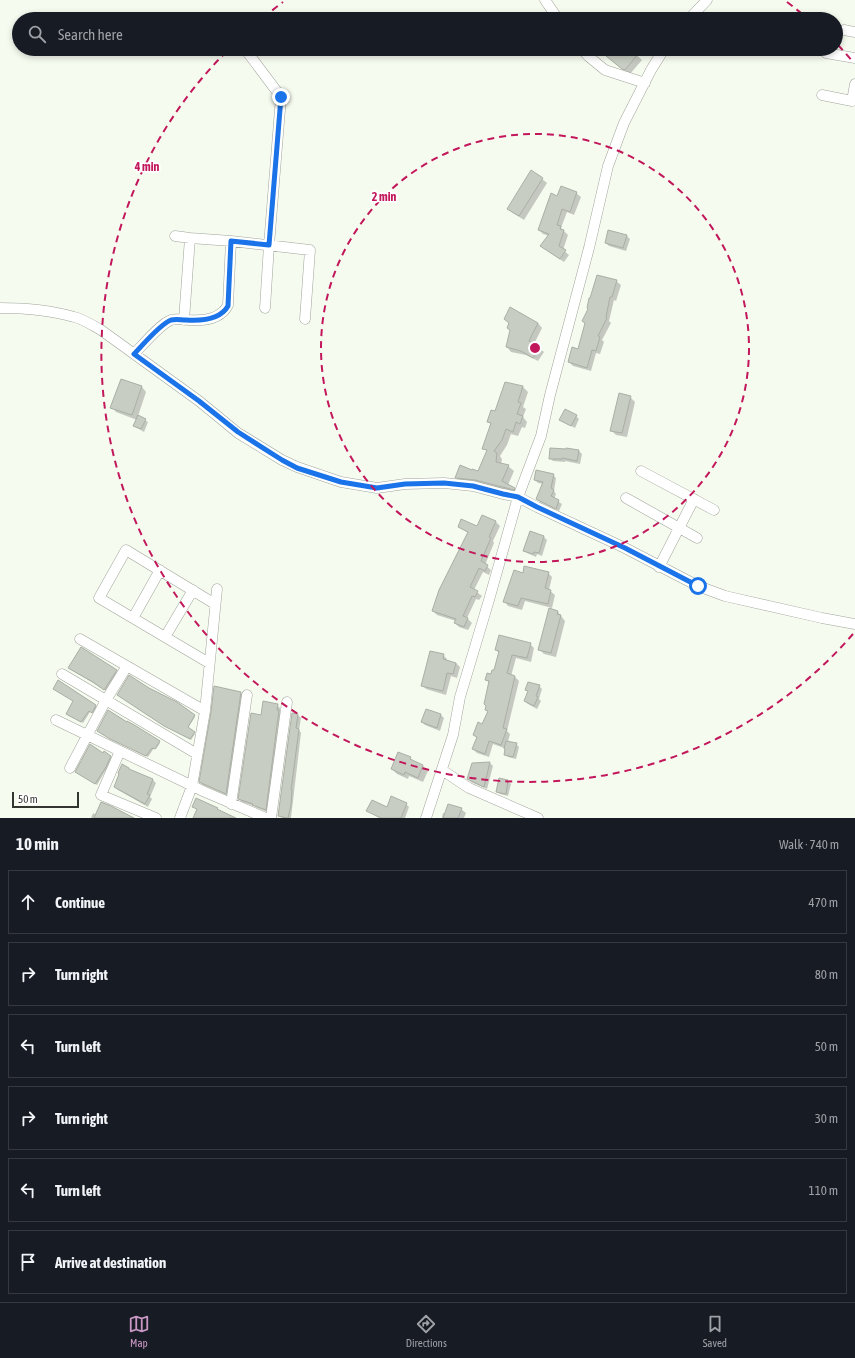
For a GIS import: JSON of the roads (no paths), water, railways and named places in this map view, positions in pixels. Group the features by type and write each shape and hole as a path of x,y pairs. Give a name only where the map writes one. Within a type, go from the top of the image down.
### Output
{"street":[{"path":"545,0 553,12"},
{"path":"696,12 708,0"},
{"path":"844,30 855,32"},
{"path":"250,56 281,97 265,308"},
{"path":"588,56 605,70 645,83"},
{"path":"426,818 453,735 460,698 518,497 541,436 550,395 589,248 608,166 624,123 660,56"},
{"path":"843,56 855,58"},
{"path":"822,95 852,101 855,84"},
{"path":"175,236 310,250 305,318"},
{"path":"184,320 190,238"},
{"path":"134,354 167,322 171,320 208,319 226,311 228,306 231,241"},
{"path":"0,308 54,312 74,317 101,330 199,401 238,432 297,468 341,482 377,488 405,484 444,483 473,486 518,497 625,548 698,586 725,596 855,624"},
{"path":"641,471 714,510"},
{"path":"626,498 697,538"},
{"path":"659,567 694,499"},
{"path":"209,663 99,598 126,550 215,604"},
{"path":"133,618 160,570"},
{"path":"165,637 193,590"},
{"path":"180,818 192,786 204,711 217,590"},
{"path":"80,639 204,711"},
{"path":"70,768 106,700 127,666"},
{"path":"62,674 197,754"},
{"path":"231,804 247,695"},
{"path":"271,818 287,702"},
{"path":"56,720 192,786 266,818"},
{"path":"120,751 101,795 156,818"},
{"path":"442,770 469,788 538,818"}]}
